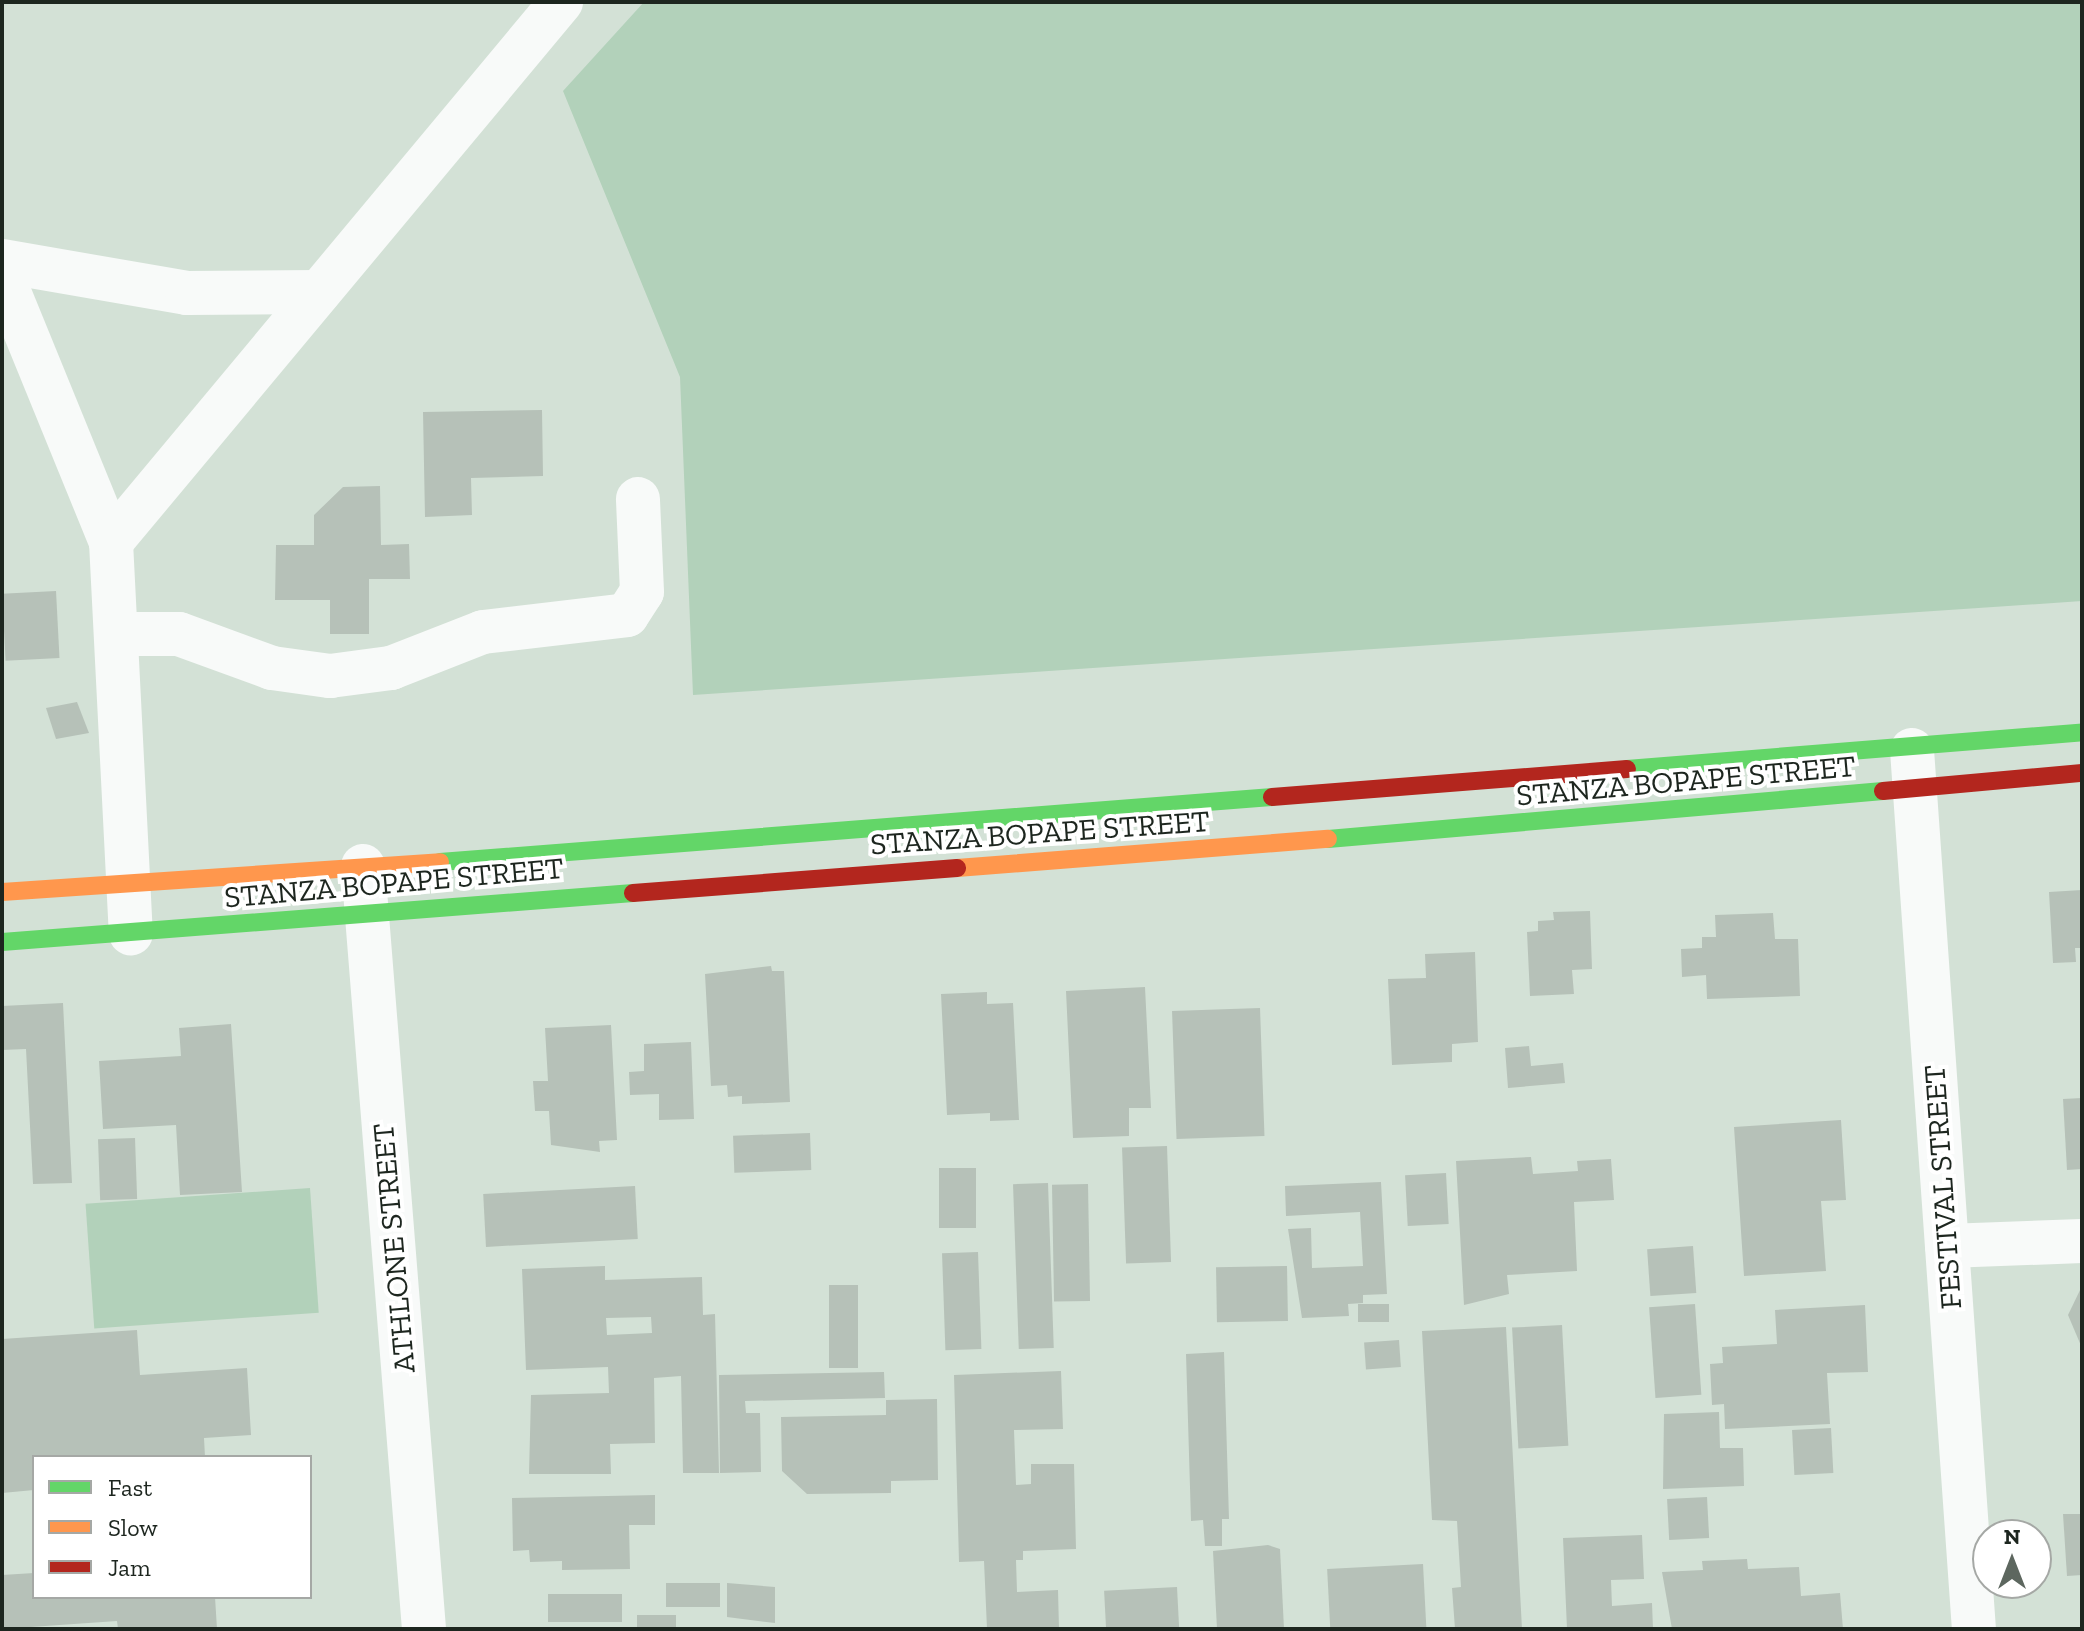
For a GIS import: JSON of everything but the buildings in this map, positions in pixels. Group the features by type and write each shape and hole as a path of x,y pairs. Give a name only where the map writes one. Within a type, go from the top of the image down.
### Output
{"main road":[{"name":"STANZA BOPAPE STREET","path":"2,892 2082,732"},
{"name":"STANZA BOPAPE STREET","path":"2,942 367,915 2082,773"}],"street":[{"path":"111,542 561,2"},
{"path":"2,261 187,293 319,292"},
{"path":"2,275 111,542 131,933"},
{"path":"116,634 179,634 272,668 330,676 391,668 483,632 627,615 642,592 638,499"},
{"name":"FESTIVAL STREET","path":"1912,746 1974,1629"},
{"name":"ATHLONE STREET","path":"363,866 424,1629"},
{"path":"1947,1246 2082,1241"}],"green space":[{"path":"644,2 2082,2 2082,601 693,695 680,377 563,91"},
{"path":"310,1188 319,1313 94,1328 86,1204"}],"traffic: fast":[{"path":"1627,769 2082,732"},
{"path":"1328,839 1883,791"},
{"path":"440,862 1272,797"},
{"path":"2,942 633,893"}],"traffic: slow":[{"path":"957,868 1328,839"},
{"path":"2,892 440,862"}],"traffic: jam":[{"path":"1272,797 1627,769"},
{"path":"1883,791 2082,773"},
{"path":"633,893 957,868"}]}
